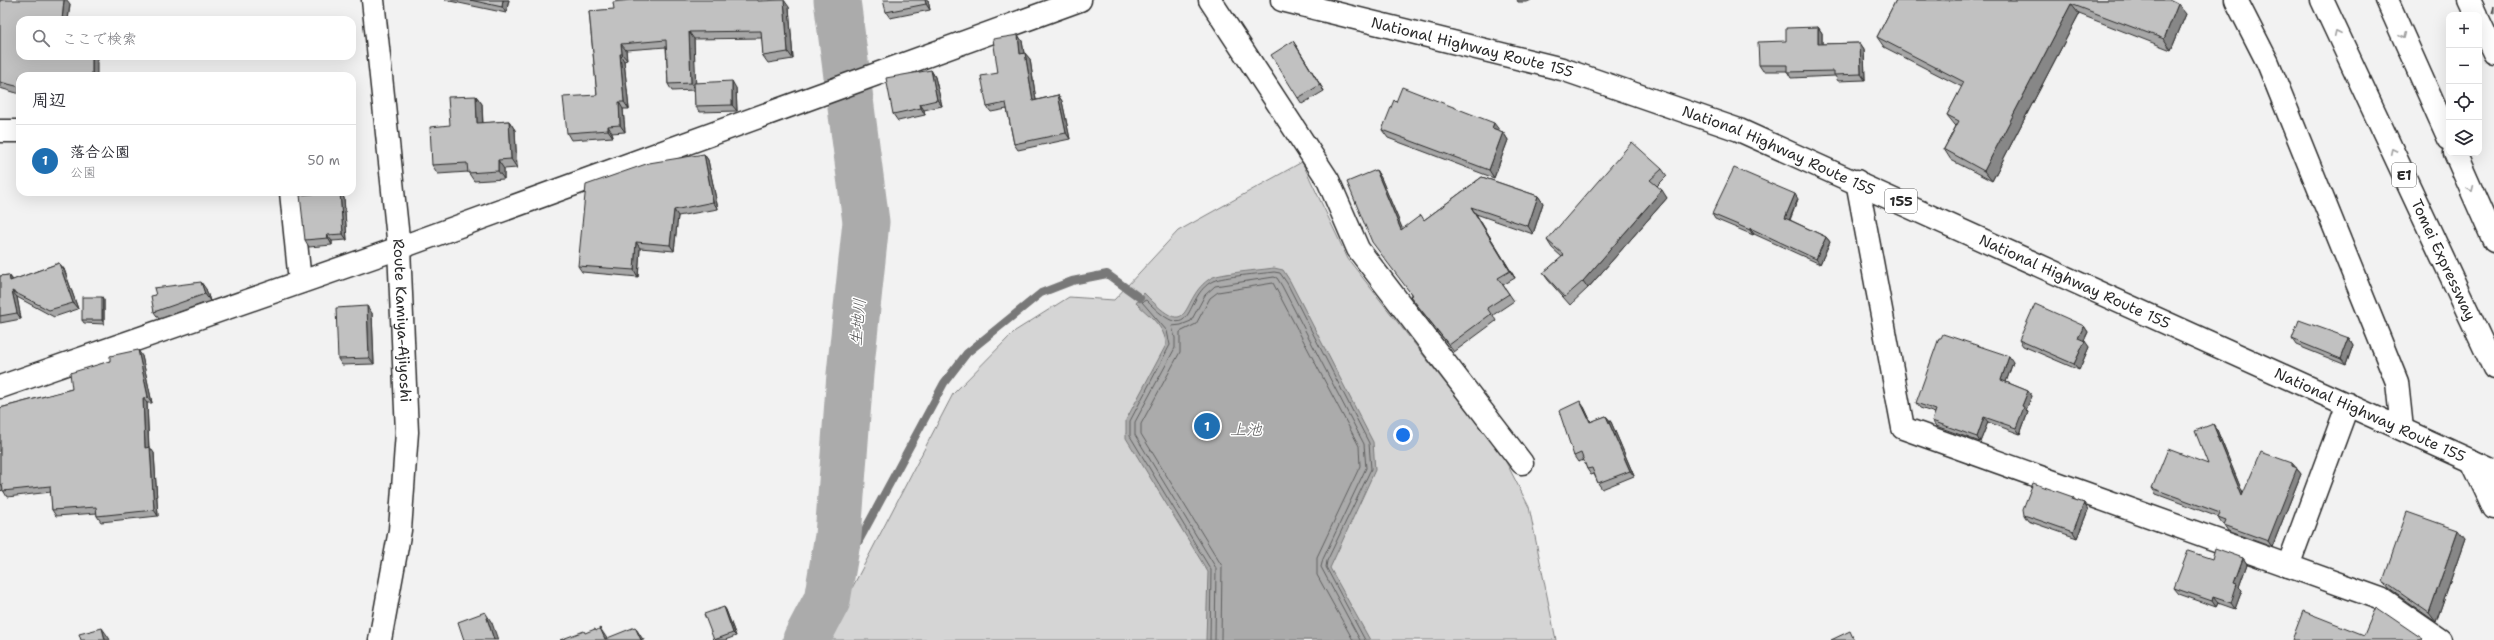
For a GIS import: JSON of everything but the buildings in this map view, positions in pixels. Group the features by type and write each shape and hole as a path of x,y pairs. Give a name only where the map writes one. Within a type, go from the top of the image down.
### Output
{"main road":[{"name":"Route Kamiya-Ajiyoshi","path":"374,0 399,248 407,432 400,530 380,640"},
{"path":"0,387 399,248 1080,0"},
{"path":"1210,0 1328,180 1358,249 1522,463"},
{"name":"National Highway Route 155","path":"1282,0 1562,69 1739,130 1857,181 2494,471"},
{"path":"2236,0 2268,63 2398,382 2402,430"},
{"name":"Tomei Expressway","path":"2322,0 2490,359"},
{"path":"2387,0 2446,132"},
{"path":"2469,0 2475,12"},
{"path":"2482,27 2494,53"},
{"path":"0,131 16,131"},
{"path":"2456,156 2494,241"},
{"path":"1857,181 1903,428 2381,599 2440,640"},
{"path":"291,196 300,282"},
{"path":"2288,566 2348,404"},
{"path":"2472,461 2494,508"}],"shaded area":[{"path":"1302,162 1348,259 1504,458 1529,507 1556,640 825,640 953,394 1015,331 1069,297 1114,300 1178,231"}],"water":[{"name":"上池","path":"1274,268 1283,270 1290,281 1373,442 1375,470 1330,568 1370,640 1206,640 1208,572 1126,438 1126,420 1166,345 1163,332 1155,321 1136,303 1144,293 1171,316 1179,317 1184,313 1201,287 1211,278 1231,273"}],"waterway":[{"name":"生地川","path":"806,640 827,600 838,536 850,374 866,222 837,0"},
{"path":"827,600 944,383 967,353 1041,293 1072,281 1107,274 1140,298"}],"place":[{"name":"落合公園","path":"1207,426"}]}
